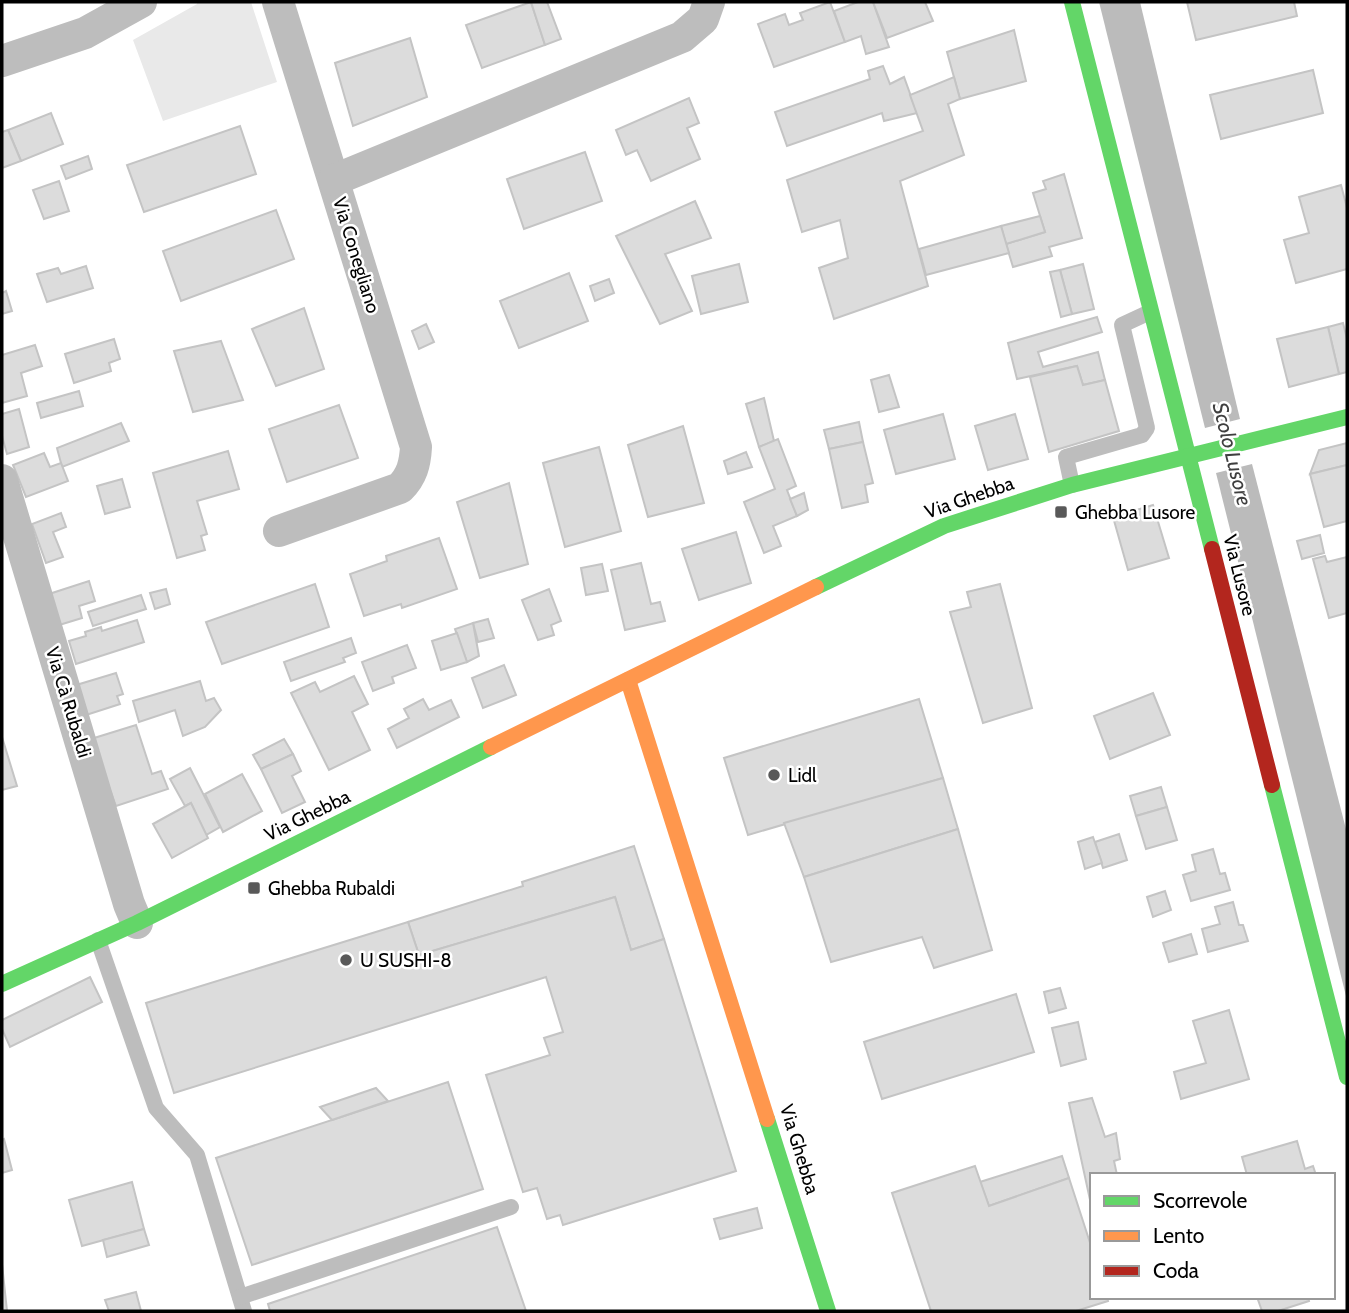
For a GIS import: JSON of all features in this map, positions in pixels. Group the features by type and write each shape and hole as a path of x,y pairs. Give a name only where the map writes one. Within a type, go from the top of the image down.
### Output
{"street":[{"path":"2,61 85,33 141,2"},
{"path":"278,2 334,180"},
{"name":"Via Conegliano","path":"279,531 400,488 409,479 415,464 416,446 334,180 682,37 704,19 709,2"},
{"name":"Via Lusore","path":"1072,2 1150,312 1193,456 1347,1077"},
{"name":"Via Ghebba","path":"2,984 137,923 736,625 944,526 1072,485 1347,417"},
{"name":"Via Cà Rubaldi","path":"2,480 129,904 137,923"},
{"name":"Via Ghebba","path":"628,680 828,1311"}],"lane":[{"path":"1072,485 1066,457 1142,435 1147,428 1122,325 1150,312"},
{"path":"98,940 156,1108 197,1155 242,1304 511,1207"}],"shaded area":[{"path":"197,2 251,2 277,82 163,121 133,40"},
{"path":"1099,2 1140,2 1240,419 1205,428"},
{"path":"1252,464 1347,833 1347,1000 1216,473"}],"building":[{"path":"531,2 545,45 482,68 466,25"},
{"path":"531,2 547,2 561,39 545,45"},
{"path":"830,2 845,42 774,67 758,24 785,14 789,25 803,20 800,13"},
{"path":"858,2 873,2 889,47 866,54 861,36 845,42 834,11"},
{"path":"873,2 925,2 933,21 887,38"},
{"path":"1187,2 1294,2 1297,16 1196,40"},
{"path":"1014,30 1026,81 960,99 947,52"},
{"path":"410,38 427,97 353,126 335,63"},
{"path":"883,66 890,84 904,77 917,113 884,121 882,113 787,146 775,112 870,79 868,71"},
{"path":"1313,70 1323,113 1221,139 1210,95"},
{"path":"954,77 960,99 948,104 964,155 900,181 928,286 834,319 819,268 848,258 840,220 802,232 787,180 923,131 910,95"},
{"path":"689,98 699,123 687,128 700,159 651,181 637,150 626,155 616,130"},
{"path":"51,113 63,144 21,161 8,130"},
{"path":"240,126 256,174 144,212 127,165"},
{"path":"8,130 21,161 2,168 2,132"},
{"path":"585,152 602,201 524,229 507,179"},
{"path":"88,156 92,169 66,179 61,166"},
{"path":"1064,174 1082,238 1049,247 1052,256 1013,267 1006,244 1045,232 1033,193 1046,189 1043,181"},
{"path":"59,181 69,211 44,219 33,190"},
{"path":"1341,185 1347,208 1347,269 1296,283 1284,240 1309,233 1299,197"},
{"path":"695,201 711,238 665,254 692,311 660,324 616,236"},
{"path":"276,210 294,259 181,301 163,251"},
{"path":"1040,216 1045,232 1006,244 1001,226"},
{"path":"1001,226 1009,253 926,275 919,249"},
{"path":"739,264 748,302 701,314 692,276"},
{"path":"1083,264 1094,309 1072,314 1060,270"},
{"path":"86,266 93,288 47,302 37,274 58,268 61,274"},
{"path":"1060,270 1072,314 1061,317 1050,272"},
{"path":"569,273 588,321 519,348 500,301"},
{"path":"609,279 614,293 595,301 590,286"},
{"path":"6,291 12,311 2,314 2,293"},
{"path":"304,308 324,369 276,386 252,329"},
{"path":"1097,317 1102,332 1038,352 1043,367 1098,352 1105,380 1083,385 1077,366 1017,379 1008,343"},
{"path":"1343,323 1347,339 1347,372 1339,374 1328,327"},
{"path":"426,324 434,342 419,349 412,331"},
{"path":"1328,327 1339,374 1289,387 1277,339"},
{"path":"114,339 120,359 109,363 111,371 74,383 65,354"},
{"path":"221,341 243,400 193,412 174,351"},
{"path":"35,345 42,366 21,373 27,396 2,403 2,355"},
{"path":"1077,366 1083,385 1105,380 1119,431 1049,452 1030,377"},
{"path":"889,375 899,407 879,412 871,380"},
{"path":"79,391 83,406 41,418 37,403"},
{"path":"764,398 774,441 759,447 746,404"},
{"path":"339,405 358,458 287,482 269,429"},
{"path":"19,409 29,447 7,454 2,436 2,414"},
{"path":"943,414 955,459 896,474 884,430"},
{"path":"1015,414 1028,459 988,470 975,426"},
{"path":"859,422 863,442 829,449 824,430"},
{"path":"121,423 129,441 62,467 57,448"},
{"path":"683,426 704,503 648,517 628,445"},
{"path":"778,439 796,486 787,490 797,516 773,526 781,546 764,553 744,502 775,489 759,447"},
{"path":"863,442 873,483 865,485 868,502 842,508 829,449"},
{"path":"1347,443 1347,465 1310,474 1319,450"},
{"path":"599,447 621,531 565,547 543,463"},
{"path":"228,451 239,489 197,501 207,534 201,536 205,550 177,558 153,473"},
{"path":"746,452 752,467 728,474 724,461"},
{"path":"44,453 50,467 61,463 68,481 26,497 13,465"},
{"path":"1347,465 1347,521 1324,527 1310,474"},
{"path":"122,479 130,507 105,514 97,486"},
{"path":"509,483 528,564 480,578 457,502"},
{"path":"804,493 808,510 797,516 790,499"},
{"path":"1153,505 1169,558 1128,570 1113,517"},
{"path":"61,513 66,527 53,532 63,557 46,563 32,524"},
{"path":"736,532 751,583 699,600 682,549"},
{"path":"1320,535 1324,553 1302,559 1297,541"},
{"path":"439,538 457,589 402,608 401,604 364,616 350,574 387,561 386,556"},
{"path":"1325,556 1327,562 1347,557 1347,613 1329,618 1313,559"},
{"path":"641,563 651,604 660,602 665,621 625,630 611,570"},
{"path":"602,564 608,591 586,595 581,568"},
{"path":"89,581 95,601 79,606 82,618 56,626 46,595"},
{"path":"315,584 329,627 222,664 206,622"},
{"path":"1000,584 1032,708 983,723 950,612 971,607 967,592"},
{"path":"166,589 170,604 155,609 150,593"},
{"path":"549,589 561,621 551,625 554,635 538,640 522,600"},
{"path":"141,595 146,609 93,626 88,612"},
{"path":"488,619 494,638 478,642 473,623"},
{"path":"137,620 144,642 76,664 69,641 86,636 85,632 101,627 102,631"},
{"path":"473,623 479,656 467,662 455,629"},
{"path":"457,633 467,662 441,670 432,641"},
{"path":"351,638 356,653 343,658 345,662 291,681 284,662"},
{"path":"407,645 416,668 392,677 394,683 373,691 362,662"},
{"path":"504,665 516,695 483,708 472,678"},
{"path":"116,673 123,694 117,696 120,704 83,716 73,686"},
{"path":"354,676 368,704 352,712 370,750 329,770 291,693 315,682 320,692"},
{"path":"200,681 206,701 214,698 221,710 205,727 183,736 175,710 139,722 133,701"},
{"path":"1153,693 1170,735 1110,759 1094,716"},
{"path":"423,699 429,710 451,700 459,717 397,748 388,729 409,718 404,709"},
{"path":"919,699 943,778 748,835 724,758"},
{"path":"136,725 152,774 161,771 168,789 116,806 91,739"},
{"path":"2,737 17,786 2,790"},
{"path":"284,739 293,754 261,769 253,755"},
{"path":"293,754 301,771 292,776 305,802 282,813 261,769"},
{"path":"190,768 220,827 206,835 191,803 185,806 170,779"},
{"path":"242,774 262,811 223,832 205,794"},
{"path":"943,778 958,829 804,877 784,823"},
{"path":"1161,787 1167,807 1136,816 1130,796"},
{"path":"191,803 208,838 172,858 153,824"},
{"path":"1167,807 1177,840 1146,849 1136,816"},
{"path":"958,829 992,950 934,968 922,937 831,962 804,877"},
{"path":"1119,834 1127,860 1103,868 1095,842"},
{"path":"1093,837 1102,863 1085,869 1078,842"},
{"path":"634,846 664,939 631,950 615,897 419,955 408,922 523,886 522,882"},
{"path":"1213,849 1220,874 1225,873 1230,890 1191,901 1183,875 1196,871 1192,855"},
{"path":"1165,891 1171,910 1153,917 1147,897"},
{"path":"615,897 631,950 664,939 736,1171 563,1225 560,1215 547,1219 537,1188 523,1192 486,1075 550,1055 544,1038 563,1032 546,977 174,1093 146,1003 408,922 419,955"},
{"path":"1233,902 1239,925 1243,925 1248,941 1208,952 1202,929 1220,924 1215,907"},
{"path":"1191,934 1197,954 1169,962 1163,943"},
{"path":"90,977 102,1002 10,1047 2,1029 2,1020"},
{"path":"1060,988 1066,1008 1049,1013 1044,992"},
{"path":"1016,994 1034,1052 882,1099 864,1042"},
{"path":"1229,1010 1249,1079 1181,1099 1174,1072 1206,1063 1193,1021"},
{"path":"1078,1022 1086,1059 1061,1066 1052,1028"},
{"path":"448,1082 483,1189 252,1265 216,1158"},
{"path":"376,1088 388,1101 332,1120 320,1107"},
{"path":"1092,1098 1105,1137 1116,1133 1120,1159 1114,1161 1117,1173 1090,1173 1090,1200 1069,1103"},
{"path":"4,1139 12,1170 2,1173 2,1140"},
{"path":"1297,1141 1305,1169 1313,1166 1315,1173 1246,1173 1242,1157"},
{"path":"1062,1156 1069,1178 989,1206 980,1182"},
{"path":"975,1166 989,1206 1069,1178 1090,1243 1090,1299 1108,1301 1076,1311 931,1311 892,1193"},
{"path":"132,1182 144,1229 82,1246 69,1200"},
{"path":"757,1208 762,1228 720,1239 714,1219"},
{"path":"497,1227 526,1311 270,1311 268,1304"},
{"path":"144,1229 149,1245 107,1257 103,1240"},
{"path":"2,1264 7,1311 2,1311"},
{"path":"136,1292 141,1311 109,1311 105,1300"},
{"path":"1258,1299 1309,1301 1278,1311 1262,1311"}],"traffic: fast":[{"path":"1072,2 1212,549"},
{"path":"816,587 944,526 1072,485 1347,417"},
{"path":"2,984 137,923 491,747"},
{"path":"1272,785 1347,1077"},
{"path":"767,1119 828,1311"}],"traffic: slow":[{"path":"491,747 816,587"},
{"path":"628,680 767,1119"}],"traffic: jam":[{"path":"1212,549 1272,785"}],"place":[{"name":"Ghebba Lusore","path":"1061,512"},
{"name":"Lidl","path":"774,775"},
{"name":"Ghebba Rubaldi","path":"254,888"},
{"name":"U SUSHI-8","path":"346,960"}],"water label":[{"name":"Scolo Lusore","path":"1232,454"}]}
